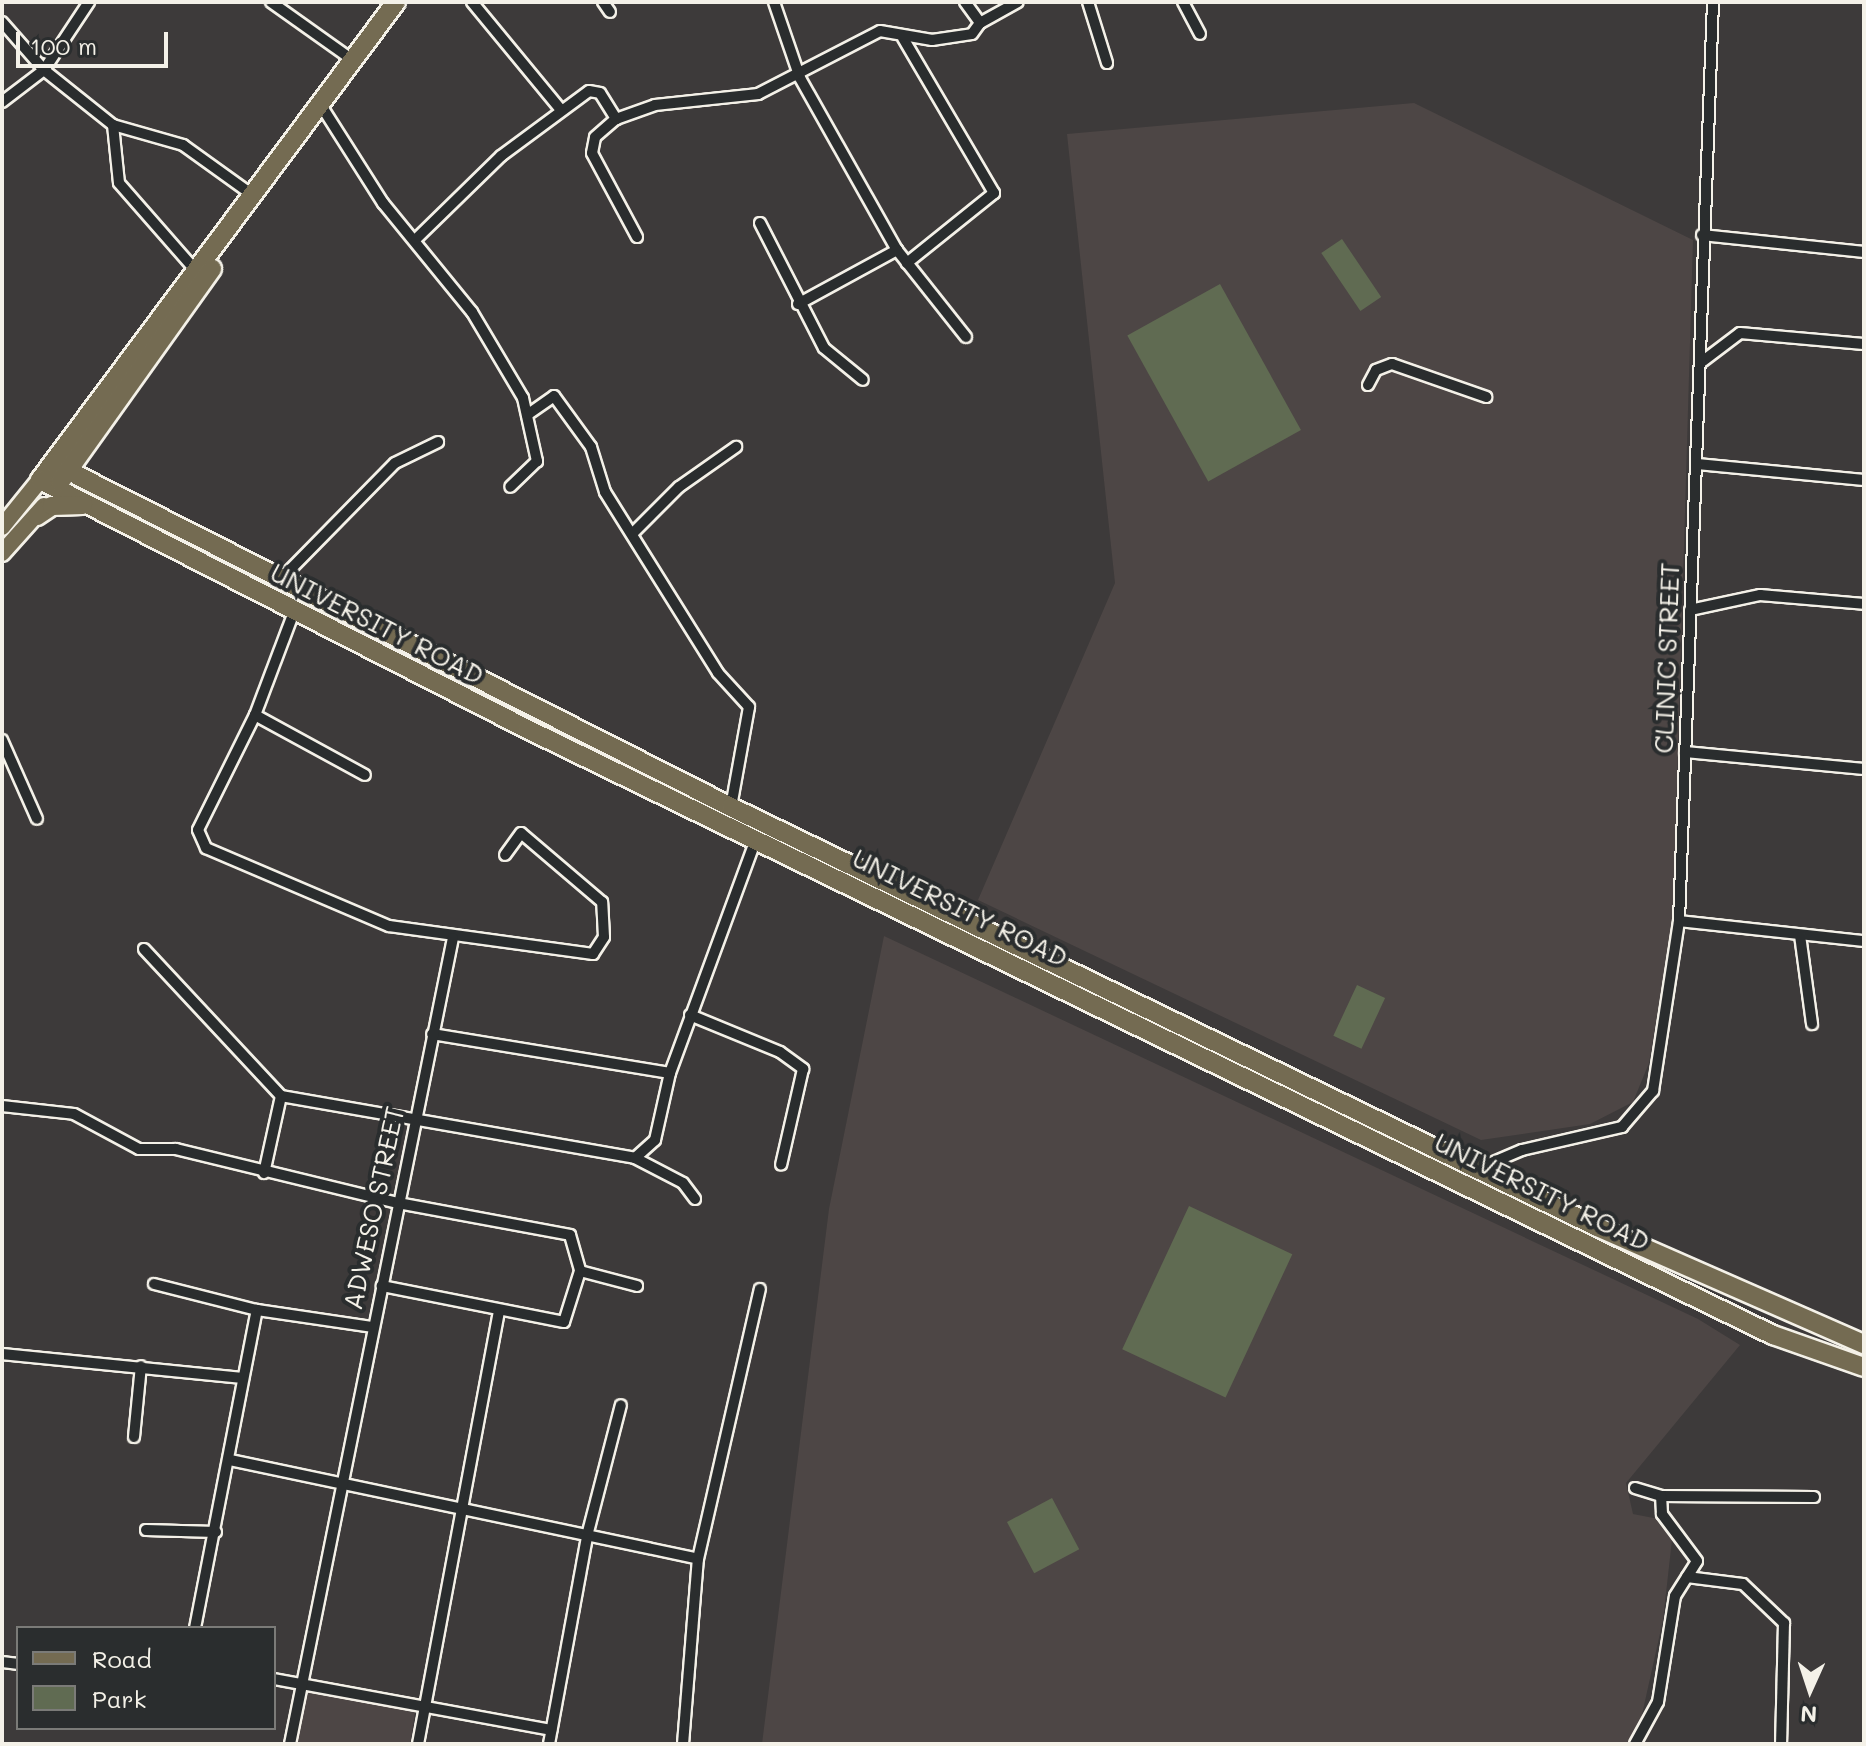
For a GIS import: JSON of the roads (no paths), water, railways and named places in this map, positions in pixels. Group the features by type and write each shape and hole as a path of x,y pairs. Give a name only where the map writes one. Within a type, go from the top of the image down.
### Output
{"highway":[{"path":"48,484 196,271 254,199 396,2"},
{"path":"60,468 84,453 254,199"},
{"path":"84,453 85,473 107,496"},
{"name":"UNIVERSITY ROAD","path":"60,468 107,496 731,807 1479,1168 1864,1344"},
{"name":"UNIVERSITY ROAD","path":"48,484 294,612 1773,1335 1864,1367"},
{"path":"37,516 52,506 86,505"}],"main road":[{"path":"2,553 37,516 48,484"},
{"path":"2,526 48,484"}],"street":[{"path":"2,102 44,70 89,2"},
{"path":"271,2 354,61"},
{"path":"472,2 561,110"},
{"path":"774,2 800,78 897,250 966,337"},
{"path":"965,2 980,23"},
{"path":"637,237 592,153 595,137 616,119 655,105 758,94 800,78 880,31 903,38 972,34 980,23 1018,2"},
{"path":"1088,2 1107,63"},
{"path":"1183,2 1200,34"},
{"name":"CLINIC STREET","path":"1458,1180 1522,1150 1622,1127 1643,1108 1653,1091 1675,980 1679,921 1703,361 1702,235 1713,2"},
{"path":"2,22 44,70 113,125 183,145 254,199"},
{"path":"903,38 994,193 907,263"},
{"path":"416,239 561,110 595,90 616,119"},
{"path":"322,107 383,203 416,239 479,322 527,415 537,461 510,487"},
{"path":"113,125 119,183 196,271"},
{"path":"760,223 798,304 833,359 863,380"},
{"path":"1702,235 1864,252"},
{"path":"798,304 897,250"},
{"path":"1703,361 1740,333 1864,344"},
{"path":"1368,385 1376,370 1392,364 1486,397"},
{"path":"527,415 554,396 591,447 605,492 751,714 731,807"},
{"path":"277,581 395,463 438,442"},
{"path":"632,534 679,487 736,447"},
{"path":"1697,464 1864,480"},
{"path":"1690,610 1760,595 1864,604"},
{"path":"294,612 255,715 198,830 206,848 389,926 453,938 593,954 604,937 602,902 521,833 505,855"},
{"path":"255,715 365,775"},
{"path":"2,740 37,819"},
{"path":"1685,752 1864,769"},
{"path":"635,1158 655,1140 670,1073 756,838"},
{"path":"1679,921 1864,941"},
{"path":"1800,935 1812,1024"},
{"name":"ADWESO STREET","path":"290,1744 453,938"},
{"path":"144,949 281,1096 635,1158 683,1183 695,1199"},
{"path":"690,1015 780,1052 803,1069 781,1165"},
{"path":"432,1034 670,1073"},
{"path":"264,1173 281,1096"},
{"path":"2,1113 2,1106 74,1114 139,1149 176,1149 264,1173 398,1203 570,1235 580,1271 564,1322 499,1312 382,1286"},
{"path":"580,1271 637,1286"},
{"path":"154,1284 257,1310 372,1327"},
{"path":"683,1744 698,1559 760,1289"},
{"path":"195,1626 257,1310"},
{"path":"418,1744 499,1312"},
{"path":"2,1354 243,1378"},
{"path":"134,1437 141,1366"},
{"path":"549,1744 587,1536 621,1405"},
{"path":"230,1460 341,1487 463,1509 698,1559"},
{"path":"1635,1488 1661,1496 1814,1497"},
{"path":"1635,1744 1658,1702 1675,1596 1697,1561 1662,1514 1661,1496"},
{"path":"146,1530 216,1532"},
{"path":"1687,1577 1743,1584 1784,1623 1781,1744"},
{"path":"276,1679 425,1704 551,1730"}]}
